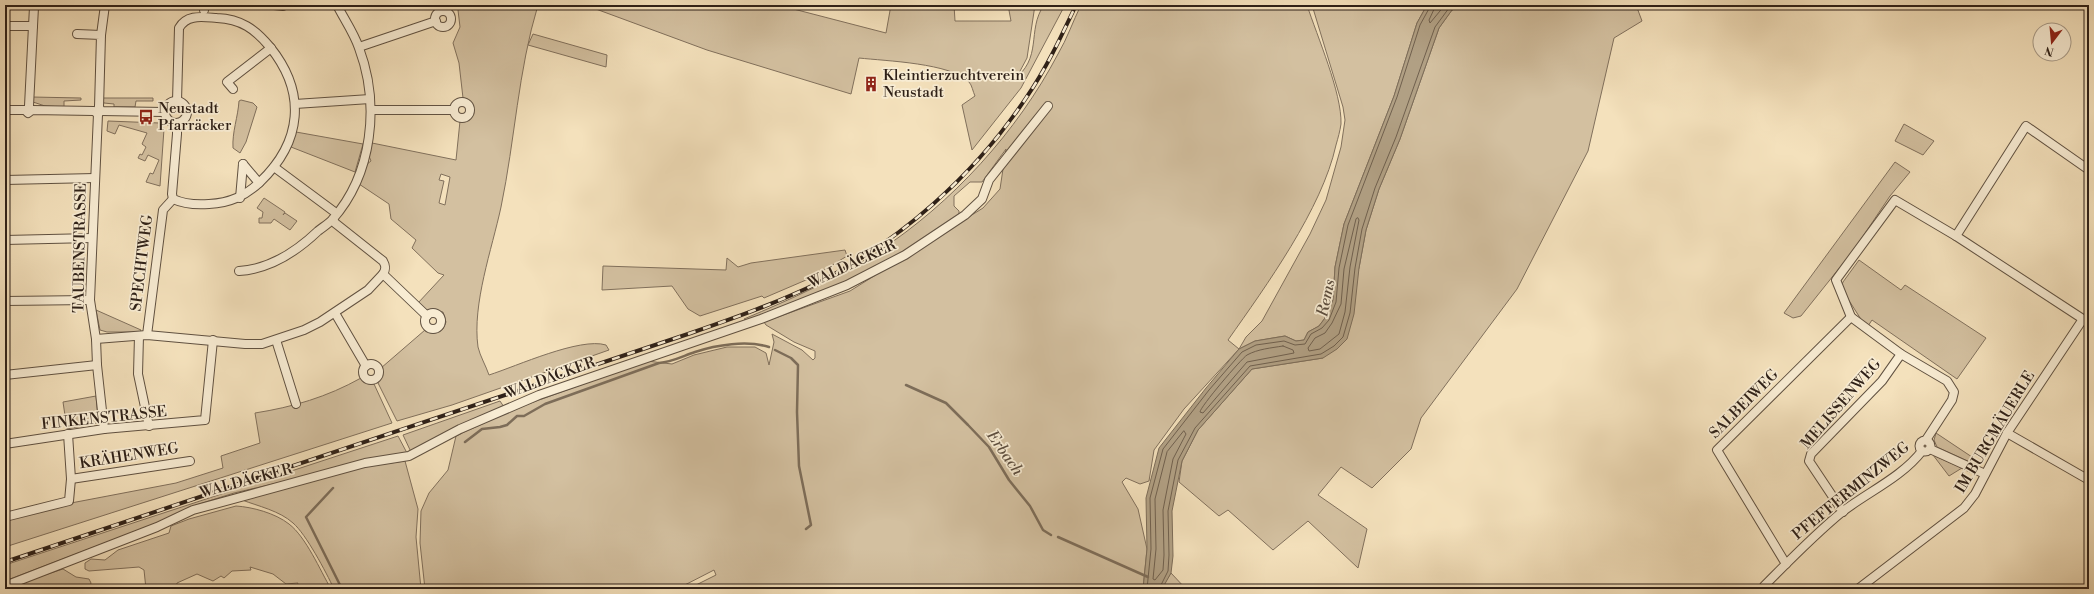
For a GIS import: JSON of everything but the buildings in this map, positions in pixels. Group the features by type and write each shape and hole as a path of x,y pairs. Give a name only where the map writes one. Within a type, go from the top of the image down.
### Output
{"street":[{"name":"TAUBENSTRASSE","path":"104,429 97,365 96,339 90,300 101,35 105,5"},
{"path":"239,271 255,270 274,262 307,243 335,216 351,193 360,172 371,129 370,99 359,47 337,5"},
{"path":"29,109 34,7"},
{"path":"176,124 177,134 172,194 173,199 181,203 220,203 240,198 253,190 274,167 286,150 292,135 295,104 285,66 271,48 252,28 238,21 223,18 189,18 182,22 179,28 177,101"},
{"path":"359,47 436,21"},
{"path":"7,26 33,26"},
{"path":"77,34 101,35"},
{"path":"233,89 227,82 271,48"},
{"path":"295,104 370,99"},
{"path":"164,112 169,103 177,101 184,105 187,114 183,121 176,124"},
{"name":"WALDÄCKER","path":"5,586 157,527 193,510 365,463 409,456 460,429 539,395 761,319 847,285 906,255 965,215 982,200 989,180 1048,106"},
{"path":"5,110 29,109 164,112"},
{"path":"371,110 454,110"},
{"path":"164,112 167,119 176,124"},
{"path":"1956,236 2026,126 2089,170"},
{"path":"240,198 244,164 259,183"},
{"path":"274,167 335,216"},
{"path":"5,180 95,178"},
{"name":"SPECHTWEG","path":"149,426 138,374 163,210 173,199"},
{"path":"1851,317 1836,280 1895,200 1956,236 2086,321"},
{"path":"96,339 143,336 262,344 304,330 335,313 368,290 386,270 383,261 335,223 335,216"},
{"path":"5,240 92,238"},
{"path":"383,274 427,316"},
{"path":"5,301 90,300"},
{"path":"335,313 366,366"},
{"name":"PFEFFERMINZWEG","path":"1851,317 1901,354 1947,381 1954,392 1952,400 1926,440 1919,444 1926,450 1984,474"},
{"name":"SALBEIWEG","path":"1786,564 1717,450 1851,317"},
{"name":"IM BURGMÄUERLE","path":"1862,588 1964,508 1975,494 1984,474 2007,433 2086,321"},
{"name":"FINKENSTRASSE","path":"5,444 104,429 205,420 213,340"},
{"path":"276,340 296,404"},
{"name":"MELISSENWEG","path":"1843,512 1809,461 1811,454 1882,381 1901,354"},
{"path":"5,375 97,365"},
{"path":"2007,433 2089,480"},
{"path":"5,517 69,501 72,479 68,434"},
{"name":"PFEFFERMINZWEG","path":"1765,588 1814,536 1843,512 1901,472 1926,450"},
{"name":"KRÄHENWEG","path":"72,479 190,461"}],"shaded area":[{"path":"464,5 538,5 531,30 521,80 501,207 480,295 477,330 478,347 489,375 548,354 581,345 606,345 609,350 452,405 397,421 377,381 382,374 381,368 425,330 434,333 443,329 446,322 443,312 426,310 418,303 444,275 438,273 412,248 416,240 391,219 389,204 359,184 367,164 371,161 369,156 372,143 456,160 460,121 467,120 473,110 470,101 463,98 459,63 453,43 460,27 458,10","holes":["441,174 450,177 445,205 439,203 444,181 439,180"]},
{"path":"585,5 778,5 886,33 891,5 954,5 955,21 1011,21 1008,5 1035,5 1027,58 1019,73 1009,79 1012,81 1022,72 1028,63 1036,25 1044,5 1065,5 1021,88 972,150 962,105 975,96 969,82 948,71 917,64 859,58 851,94 707,50"},
{"path":"1081,5 1101,5 1105,8 1105,5 1307,5 1328,64 1338,97 1340,111 1341,124 1338,137 1329,170 1319,195 1291,246 1259,296 1228,340 1239,349 1184,409 1154,450 1149,481 1140,484 1126,478 1122,482 1138,509 1147,549 1143,589 688,589 716,575 714,570 677,589 425,589 420,543 421,511 429,493 448,470 456,436 517,408 647,361 672,364 694,355 727,347 755,347 766,353 769,365 774,342 772,334 802,350 813,360 815,358 815,351 794,342 766,325 764,322 850,291 983,208 1000,189 1006,149 982,182 970,182 954,196 954,206 959,211 959,215 904,252 846,283 748,322 744,319 847,271 906,232 957,188 1003,138 1042,83 1067,36"},
{"path":"1312,5 1427,5 1417,23 1394,96 1344,224 1335,267 1333,300 1325,318 1319,326 1308,332 1304,340 1296,341 1285,336 1255,341 1239,349 1246,337 1262,321 1310,234 1326,200 1341,147 1345,120 1343,107"},
{"path":"1466,5 1636,5 1642,21 1614,38 1588,151 1517,289 1421,418 1411,449 1372,488 1341,467 1318,495 1367,529 1358,568 1308,521 1273,550 1228,510 1219,516 1179,482 1182,461 1198,430 1252,369 1323,358 1359,268 1366,230 1379,189 1400,139 1439,28 1452,10"},
{"path":"533,34 607,55 606,67 528,45"},
{"path":"32,97 81,98 81,100 64,101 64,107 45,106 33,102"},
{"path":"101,98 153,98 153,101 136,101 135,107 114,107 114,104 104,103"},
{"path":"241,100 253,103 257,107 246,142 240,153 233,148 233,142 239,101"},
{"path":"108,121 159,123 164,129 160,186 146,182 150,173 153,174 159,160 148,155 145,161 138,158 140,154 142,155 146,147 142,144 147,133 119,125 115,134 107,131"},
{"path":"1904,124 1934,141 1923,155 1895,141"},
{"path":"296,132 363,144 355,172 291,147"},
{"path":"1895,162 1910,172 1890,196 1853,251 1801,316 1793,318 1784,313"},
{"path":"264,198 285,212 283,215 285,213 297,221 290,230 274,219 271,223 259,223 259,218 262,218 263,212 257,208"},
{"path":"845,250 847,256 813,277 764,298 762,296 700,316 688,309 672,286 602,290 603,266 726,270 727,258 738,267 751,263"},
{"path":"1859,260 1901,290 1905,285 1986,338 1957,379 1872,320 1868,326 1864,324 1841,288 1843,282"},
{"path":"96,310 141,330 140,332 107,332 100,330"},
{"path":"361,378 366,383 374,384 392,423 5,547 5,520 71,503 176,483 223,468 221,456 260,443 255,413 283,408 323,396"},
{"path":"96,396 97,423 67,429 63,402"},
{"path":"500,401 504,407 411,452 403,435"},
{"path":"1936,433 1972,457 1970,462 1937,447 1934,440"},
{"path":"398,436 407,453 234,493 193,506 157,523 5,581 5,565"},
{"path":"1933,455 1962,468 1949,476"},
{"path":"405,461 418,509 416,537 421,589 334,589 310,544 293,523 282,515 242,500 355,468"},
{"path":"236,506 263,511 289,524 307,545 331,589 296,589 298,583 286,584 273,574 250,567 251,570 232,571 224,578 221,576 213,581 197,574 177,583 176,589 146,589 144,570 139,567 89,571 85,569 85,563 91,559 105,560 118,550 169,533 171,526 189,519"},
{"path":"63,569 76,577 89,579 91,583 90,587 84,589 19,589 26,581"},
{"path":"1171,573 1186,589 1161,589"}],"water":[{"path":"1427,5 1466,5 1452,10 1439,28 1400,139 1379,189 1366,230 1359,268 1354,314 1347,339 1337,349 1323,358 1252,369 1198,430 1182,461 1172,511 1173,556 1171,573 1162,589 1143,589 1147,549 1146,498 1159,448 1239,349 1255,341 1285,336 1296,341 1304,340 1308,332 1319,326 1325,318 1333,300 1335,267 1344,224 1394,96 1417,23"}],"waterway":[{"path":"465,442 482,429 507,425 517,416 524,416 545,404 659,363 673,360 703,349 732,344 751,344 769,347"},
{"path":"775,350 791,358 798,365 797,412 799,466 811,525 806,529"},
{"name":"Erbach","path":"906,385 946,403 968,425 989,447 1009,480 1030,506 1043,530 1051,535"},
{"path":"333,488 306,517 342,589"},
{"name":"Erbach","path":"1058,537 1148,577"}],"railway":[{"path":"5,562 691,333 771,304 818,283 849,266 907,226 934,204 983,154 1006,127 1040,76 1076,5"}],"place":[{"name":"Kleintierzuchtverein Neustadt","path":"871,84"},
{"name":"Neustadt Pfarräcker","path":"146,117"}],"water label":[{"name":"Rems","path":"1326,298"}]}
